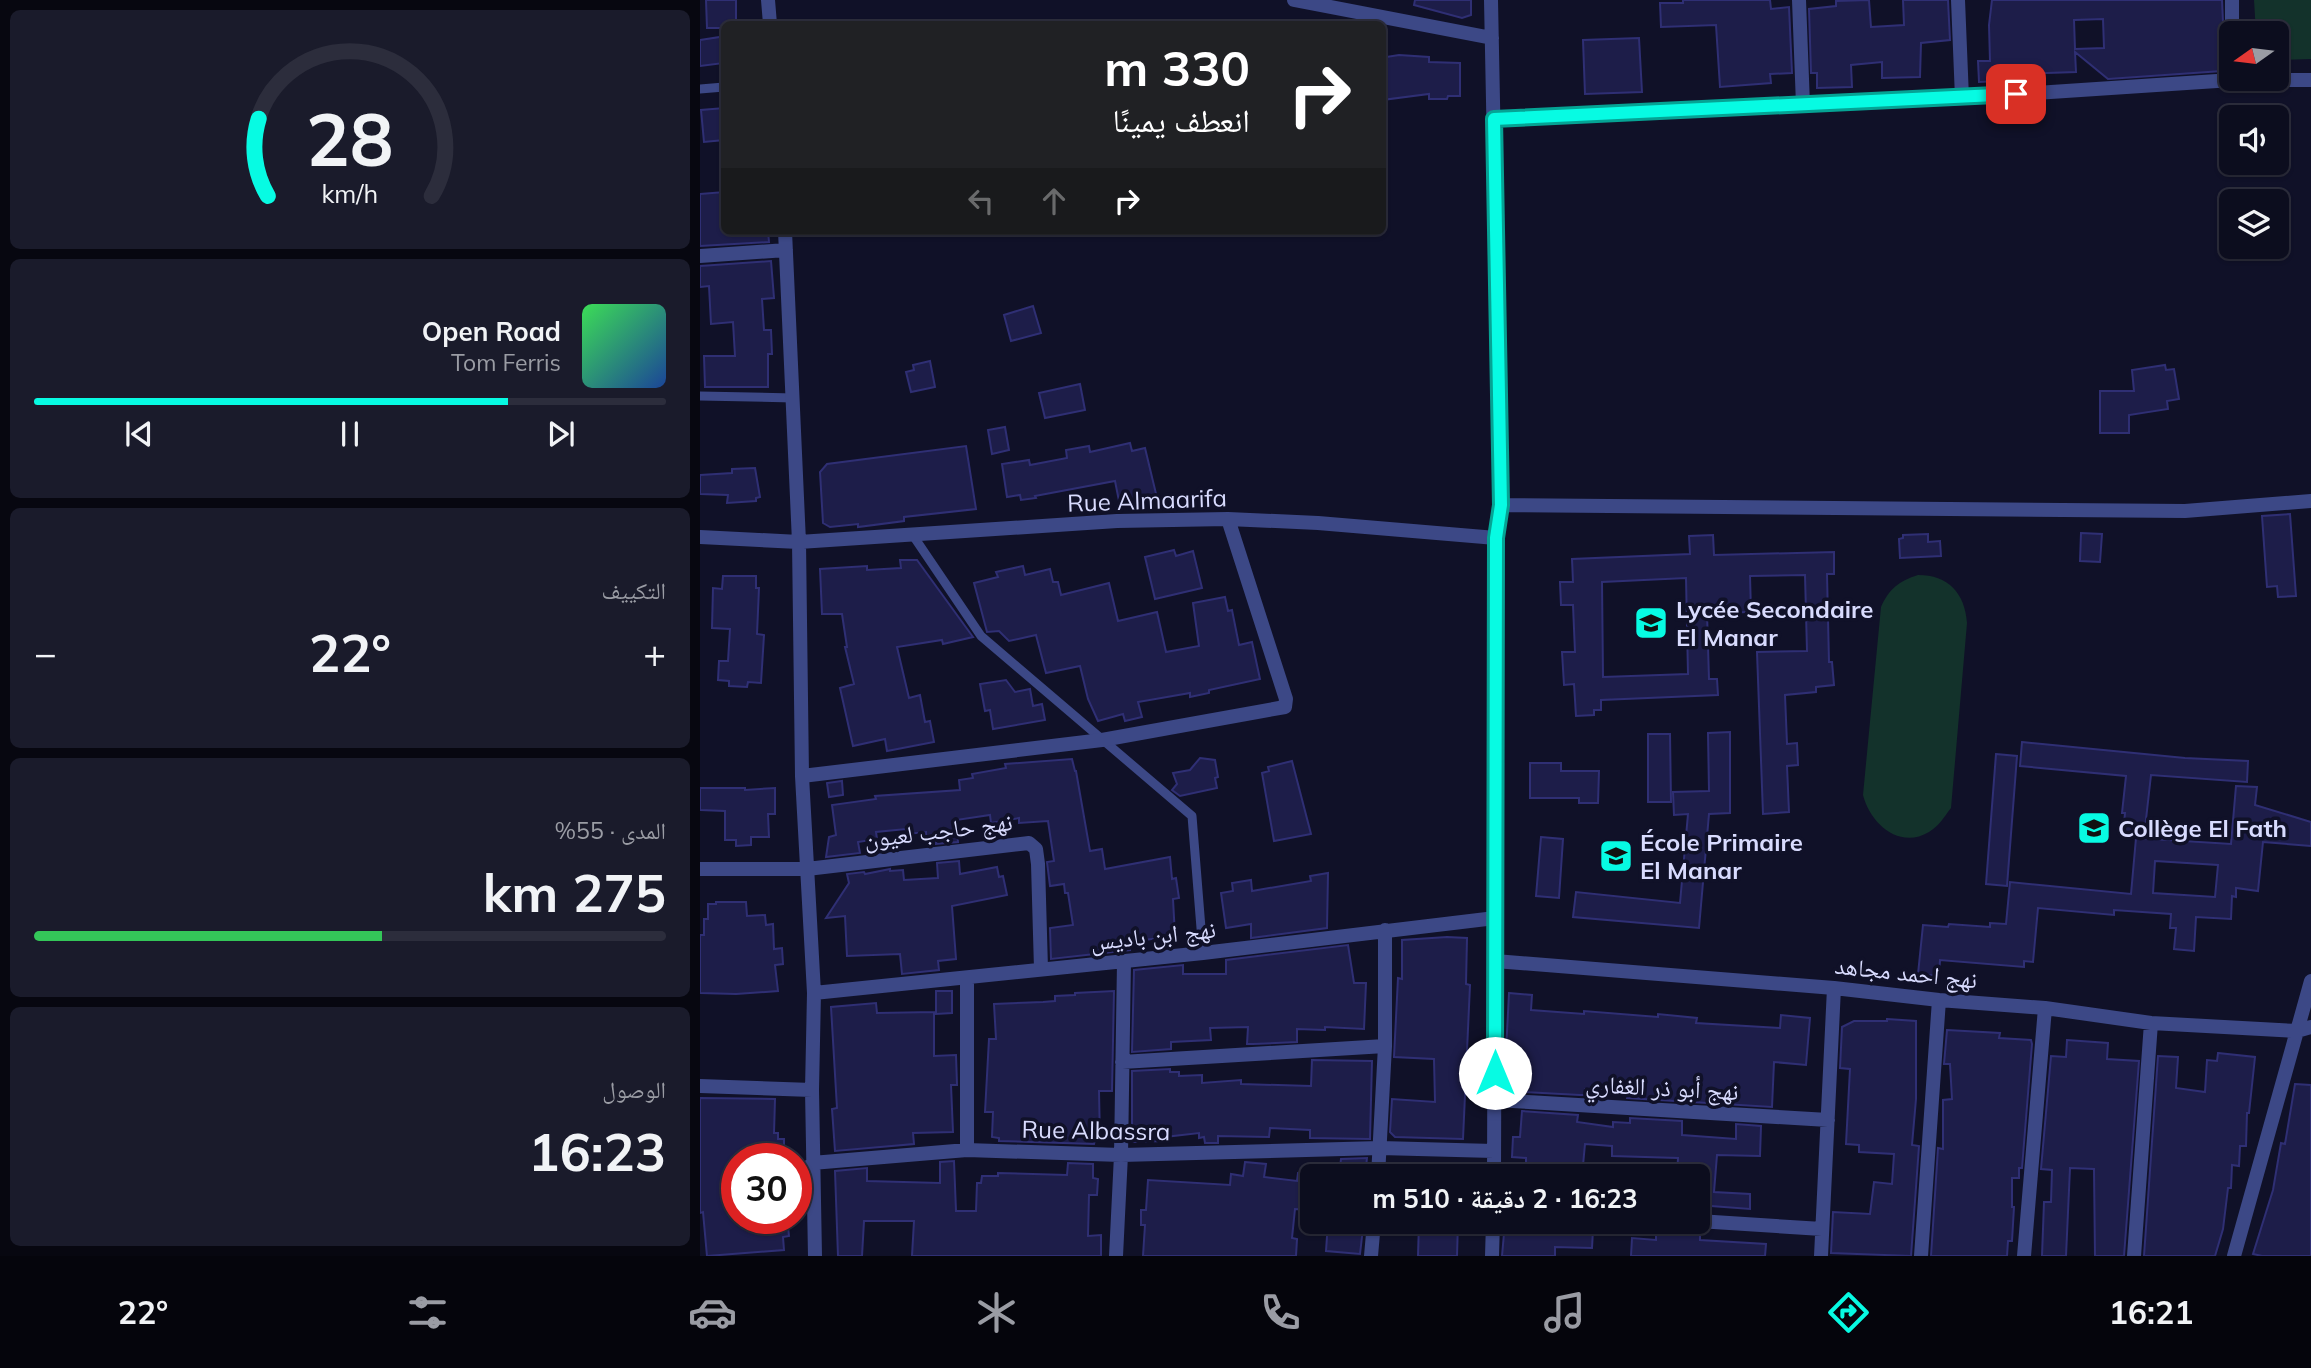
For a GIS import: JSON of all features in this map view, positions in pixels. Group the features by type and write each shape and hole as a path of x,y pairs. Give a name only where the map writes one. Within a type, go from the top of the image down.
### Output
{"street":[{"path":"768,0 769,21"},
{"path":"1294,0 1492,38"},
{"path":"1491,0 1501,505 1496,538 1494,1164"},
{"path":"1799,0 1802,105"},
{"path":"1958,0 1962,98"},
{"path":"2232,0 2232,21"},
{"path":"1494,119 1962,98 2219,80"},
{"path":"2289,80 2311,80"},
{"path":"785,235 799,542 802,776 814,993 812,1143"},
{"path":"700,256 786,250"},
{"path":"1501,505 2185,511 2311,501"},
{"path":"802,776 1102,740 1286,705 1228,520"},
{"name":"Rue Almaarifa","path":"700,537 799,542 1117,521 1228,520 1318,523 1496,538"},
{"name":"نهج حاجب لعيون","path":"807,869 1029,843 1036,849 1038,864 1041,969"},
{"path":"700,870 807,869"},
{"name":"نهج ابن باديس","path":"814,993 1124,962 1496,918"},
{"path":"1379,1164 1385,1046 1385,930"},
{"name":"نهج احمد مجاهد","path":"1495,961 1834,988 2045,1008 2151,1023 2304,1029"},
{"path":"1116,1256 1121,1155 1124,962"},
{"path":"967,978 967,1150"},
{"path":"2234,1256 2304,1029 2311,981"},
{"path":"1821,1256 1834,988"},
{"path":"1921,1256 1939,1000"},
{"path":"2025,1256 2045,1008"},
{"path":"2134,1256 2151,1023"},
{"path":"1122,1062 1385,1046"},
{"path":"700,1086 811,1090"},
{"name":"نهج أبو ذر الغفاري","path":"1494,1100 1828,1120"},
{"name":"Rue Albassra","path":"812,1163 967,1150 1121,1155 1380,1148 1494,1151"},
{"path":"812,1163 815,1256"},
{"path":"1710,1222 1822,1229"},
{"path":"1371,1256 1373,1234"},
{"path":"1492,1256 1493,1234"}],"lane":[{"path":"700,89 721,88"},
{"path":"700,396 794,398"},
{"path":"912,534 981,636 1192,816 1203,953"}],"green space":[{"path":"2254,0 2311,0 2311,59 2289,60 2289,21 2255,21"},
{"path":"1918,575 1938,578 1953,588 1963,603 1967,623 1951,808 1933,830 1918,837 1907,838 1887,831 1879,824 1863,795 1881,607 1895,586"}],"building":[{"path":"706,0 736,0 736,21 721,21 721,28 707,28"},
{"path":"1415,0 1471,0 1471,15 1462,18 1414,5"},
{"path":"1683,0 1770,0 1771,9 1789,7 1792,73 1770,74 1771,83 1720,87 1716,25 1661,27 1660,3 1683,3"},
{"path":"1869,0 1871,27 1904,25 1903,0 1948,0 1950,40 1921,43 1920,77 1882,78 1882,62 1851,65 1852,87 1817,88 1817,73 1811,73 1809,9 1836,6 1836,1"},
{"path":"1992,0 2222,0 2223,21 2219,21 2219,71 2108,79 2075,52 2076,72 2021,74 2021,80 1979,82 1978,61 1990,61 1989,25","holes":["2103,19 2104,48 2075,49 2074,20"]},
{"path":"720,37 721,63 700,66 700,40"},
{"path":"1639,38 1642,92 1585,94 1583,40"},
{"path":"1386,57 1429,57 1429,62 1460,63 1460,96 1429,99 1429,94 1386,99"},
{"path":"721,108 721,140 704,142 701,110"},
{"path":"721,192 721,235 768,235 769,242 700,246 700,194"},
{"path":"771,261 774,298 762,299 764,330 771,330 772,354 768,354 768,387 705,387 704,356 735,356 733,322 711,324 709,286 700,287 700,266"},
{"path":"1033,306 1041,333 1011,341 1004,315"},
{"path":"930,361 935,387 911,392 906,372 914,370 913,365"},
{"path":"2165,365 2166,370 2174,369 2179,399 2167,401 2168,409 2129,415 2129,433 2100,433 2100,391 2134,391 2132,370"},
{"path":"1080,384 1085,410 1045,418 1039,393"},
{"path":"1005,427 1009,450 992,454 988,430"},
{"path":"1130,443 1132,451 1145,448 1158,502 1120,506 1115,481 1035,496 1036,498 1021,500 1020,495 1007,497 1002,464 1029,460 1030,465 1067,458 1066,450 1089,446 1090,452"},
{"path":"966,446 976,509 904,517 904,521 858,527 858,524 830,527 823,523 820,472 827,464"},
{"path":"755,468 760,497 756,498 756,501 727,503 728,495 700,494 700,475"},
{"path":"2290,514 2296,596 2278,597 2277,586 2267,587 2262,516"},
{"path":"2081,533 2102,534 2100,562 2080,561"},
{"path":"1928,534 1928,542 1940,541 1941,556 1900,558 1899,539 1903,538 1903,535"},
{"path":"1713,535 1714,555 1834,552 1834,574 1827,574 1829,662 1832,662 1834,685 1816,687 1816,692 1785,695 1787,744 1797,743 1798,765 1787,766 1789,812 1763,814 1757,652 1807,651 1805,575 1750,576 1751,612 1707,613 1709,679 1717,679 1718,695 1601,700 1601,710 1594,710 1594,715 1576,716 1574,684 1564,685 1562,652 1575,652 1573,605 1561,605 1560,582 1573,582 1572,559 1690,554 1689,536","holes":["1686,578 1688,674 1603,677 1602,582"]},
{"path":"1174,550 1176,556 1193,551 1202,588 1155,599 1145,557"},
{"path":"900,560 917,560 973,637 943,644 942,640 897,647 909,698 920,695 925,722 930,721 934,742 887,751 885,739 853,746 840,688 854,684 845,647 842,614 822,614 820,569 867,566 867,570 901,568"},
{"path":"1023,566 1025,575 1050,569 1053,582 1058,582 1061,595 1109,583 1118,621 1157,612 1166,652 1199,646 1193,603 1225,597 1228,611 1232,610 1239,645 1252,642 1260,679 1190,697 1190,693 1138,702 1142,717 1125,721 1123,714 1098,721 1088,699 1080,666 1046,673 1036,635 1009,641 999,631 987,632 974,583 998,577 996,572"},
{"path":"723,576 756,576 756,588 759,588 757,634 764,635 761,683 748,682 747,687 729,686 729,681 718,680 719,661 728,661 730,629 712,628 713,588 722,589"},
{"path":"1006,680 1015,692 1030,689 1033,706 1042,704 1045,720 993,729 990,710 985,711 980,684"},
{"path":"1730,732 1730,813 1709,814 1699,928 1573,917 1576,892 1680,903 1688,814 1674,815 1673,792 1709,791 1708,733"},
{"path":"1648,734 1670,734 1671,802 1648,802"},
{"path":"2022,742 2185,758 2248,761 2247,782 2151,775 2144,837 2123,834 2126,776 2020,766"},
{"path":"1996,754 2017,756 2007,886 1986,884"},
{"path":"1200,758 1215,760 1217,788 1180,796 1172,790 1177,784 1173,773 1190,770"},
{"path":"1072,759 1090,851 1102,849 1105,869 1170,857 1172,879 1176,878 1179,898 1173,899 1175,936 1130,942 1130,950 1051,959 1050,928 1073,925 1064,884 1050,886 1047,862 1054,861 1048,821 1019,823 1019,818 991,823 990,815 956,820 958,842 936,844 936,839 926,840 926,832 907,834 906,829 876,832 877,839 858,842 860,853 826,857 829,837 836,835 832,805 876,799 875,796 960,790 959,780 973,778 972,774 1006,768 1005,764"},
{"path":"1292,761 1311,834 1274,841 1262,773 1269,771 1268,767"},
{"path":"1530,763 1561,763 1561,771 1599,771 1598,803 1579,803 1579,798 1530,798"},
{"path":"842,781 843,795 829,797 827,783"},
{"path":"2236,786 2257,787 2255,805 2311,822 2311,846 2263,842 2258,891 2236,888 2236,897 2232,896 2231,919 2196,917 2194,951 2174,949 2176,928 2170,928 2171,914 2114,910 2114,915 2038,908 2033,962 2024,961 2024,967 1940,960 1939,976 1918,974 1923,925 1990,927 1990,923 2006,924 2010,882 2131,894 2136,838 2231,844","holes":["2155,861 2218,865 2215,897 2153,893"]},
{"path":"700,788 775,788 775,814 768,814 769,837 751,837 751,845 736,846 736,840 725,840 725,811 700,810"},
{"path":"1541,837 1563,839 1559,898 1536,896"},
{"path":"959,861 960,874 997,867 999,877 1003,876 1007,895 952,906 956,959 938,961 939,970 902,974 900,954 847,956 845,916 826,918 849,883 847,874 890,869 903,870 904,880 938,878 937,863"},
{"path":"1328,873 1327,928 1251,938 1251,924 1226,928 1221,893 1233,891 1232,883 1251,880 1252,891 1311,881 1310,876"},
{"path":"746,902 747,916 765,915 766,925 773,924 774,949 782,948 783,964 775,965 778,991 700,993 700,935 704,935 708,904"},
{"path":"1467,938 1466,984 1470,985 1463,1139 1395,1137 1390,1132 1392,1099 1435,1102 1434,1059 1394,1057 1398,978 1402,979 1402,940"},
{"path":"1348,945 1354,983 1366,983 1364,1029 1297,1029 1297,1042 1247,1044 1248,1027 1210,1028 1211,1040 1171,1042 1171,1049 1132,1052 1134,970 1183,965 1183,974 1226,974 1226,960"},
{"path":"936,991 952,991 952,1013 936,1014"},
{"path":"1114,991 1112,1091 1099,1091 1100,1140 1095,1140 1094,1144 999,1141 999,1138 992,1137 993,1112 985,1112 989,1039 996,1039 994,1004 1055,1001 1055,996"},
{"path":"1509,993 1532,995 1531,1010 1658,1017 1658,1014 1697,1018 1696,1023 1780,1028 1781,1015 1810,1018 1806,1065 1774,1062 1772,1107 1627,1098 1626,1088 1585,1089 1585,1095 1504,1091"},
{"path":"876,1003 877,1013 934,1012 934,1056 956,1055 957,1085 951,1085 953,1132 913,1133 914,1144 835,1151 832,1109 837,1108 831,1007"},
{"path":"1854,1021 1916,1021 1916,1099 1912,1145 1919,1146 1911,1256 1831,1253 1833,1212 1870,1214 1874,1182 1892,1184 1894,1154 1859,1152 1859,1145 1846,1144 1850,1069 1840,1068 1842,1027"},
{"path":"1947,1030 2000,1033 1999,1038 2031,1040 2022,1168 2019,1168 2019,1178 2012,1178 2012,1241 2008,1241 2007,1256 1931,1256 1938,1148 1943,1149 1943,1100 1952,1099 1950,1064 1944,1064"},
{"path":"2067,1040 2108,1043 2107,1059 2139,1061 2124,1256 2095,1256 2094,1169 2070,1168 2066,1256 2042,1256 2044,1202 2051,1202 2052,1170 2041,1169 2051,1056 2066,1057"},
{"path":"2218,1053 2255,1057 2247,1113 2246,1146 2240,1146 2239,1166 2232,1165 2231,1188 2228,1188 2223,1229 2215,1256 2144,1256 2158,1056 2178,1057 2176,1088 2205,1092 2207,1060 2217,1061"},
{"path":"1312,1060 1372,1061 1370,1139 1310,1138 1310,1130 1270,1128 1269,1137 1218,1136 1218,1143 1205,1143 1204,1137 1199,1138 1199,1133 1165,1137 1165,1141 1132,1142 1132,1071 1170,1069 1170,1072 1179,1072 1179,1076 1202,1075 1202,1083 1241,1080 1241,1084 1311,1086"},
{"path":"2295,1084 2311,1085 2311,1256 2262,1256 2253,1254 2273,1190 2281,1143 2285,1144"},
{"path":"700,1098 775,1099 774,1133 778,1133 778,1139 784,1139 784,1143 721,1143 721,1234 789,1234 783,1237 784,1250 707,1256 703,1212 700,1213"},
{"path":"1522,1111 1578,1115 1577,1122 1613,1127 1613,1122 1630,1123 1630,1118 1682,1121 1682,1135 1736,1139 1736,1124 1761,1126 1760,1156 1717,1155 1714,1192 1750,1194 1750,1209 1710,1206 1710,1164 1678,1164 1678,1158 1612,1156 1612,1146 1585,1144 1583,1164 1526,1164 1526,1158 1512,1157 1513,1137 1520,1137"},
{"path":"1367,1158 1366,1164 1340,1164 1341,1159"},
{"path":"954,1161 956,1211 976,1211 977,1183 981,1183 982,1176 998,1176 998,1173 1067,1175 1068,1163 1093,1164 1093,1178 1098,1179 1097,1195 1089,1195 1088,1236 1101,1235 1101,1256 912,1256 914,1221 864,1221 862,1256 838,1256 835,1171 867,1168 867,1181 940,1183 940,1162"},
{"path":"1245,1162 1266,1164 1264,1177 1297,1181 1300,1173 1300,1209 1295,1209 1292,1238 1297,1239 1296,1256 1143,1256 1145,1225 1141,1225 1141,1210 1146,1210 1148,1180 1230,1185 1231,1174 1243,1176"},
{"path":"1327,1234 1362,1234 1360,1254 1326,1251"},
{"path":"1419,1234 1458,1234 1457,1256 1418,1256"},
{"path":"1504,1234 1593,1234 1592,1248 1555,1247 1555,1256 1502,1256"},
{"path":"1656,1234 1700,1234 1700,1240 1766,1244 1765,1256 1631,1256 1632,1238 1656,1240"}],"place":[{"name":"Lycée Secondaire El Manar","path":"1651,623"},
{"name":"Collège El Fath","path":"2094,828"},
{"name":"École Primaire El Manar","path":"1616,856"}],"route":[{"path":"1495,1073 1496,538 1501,505 1494,119 2016,94"}]}
